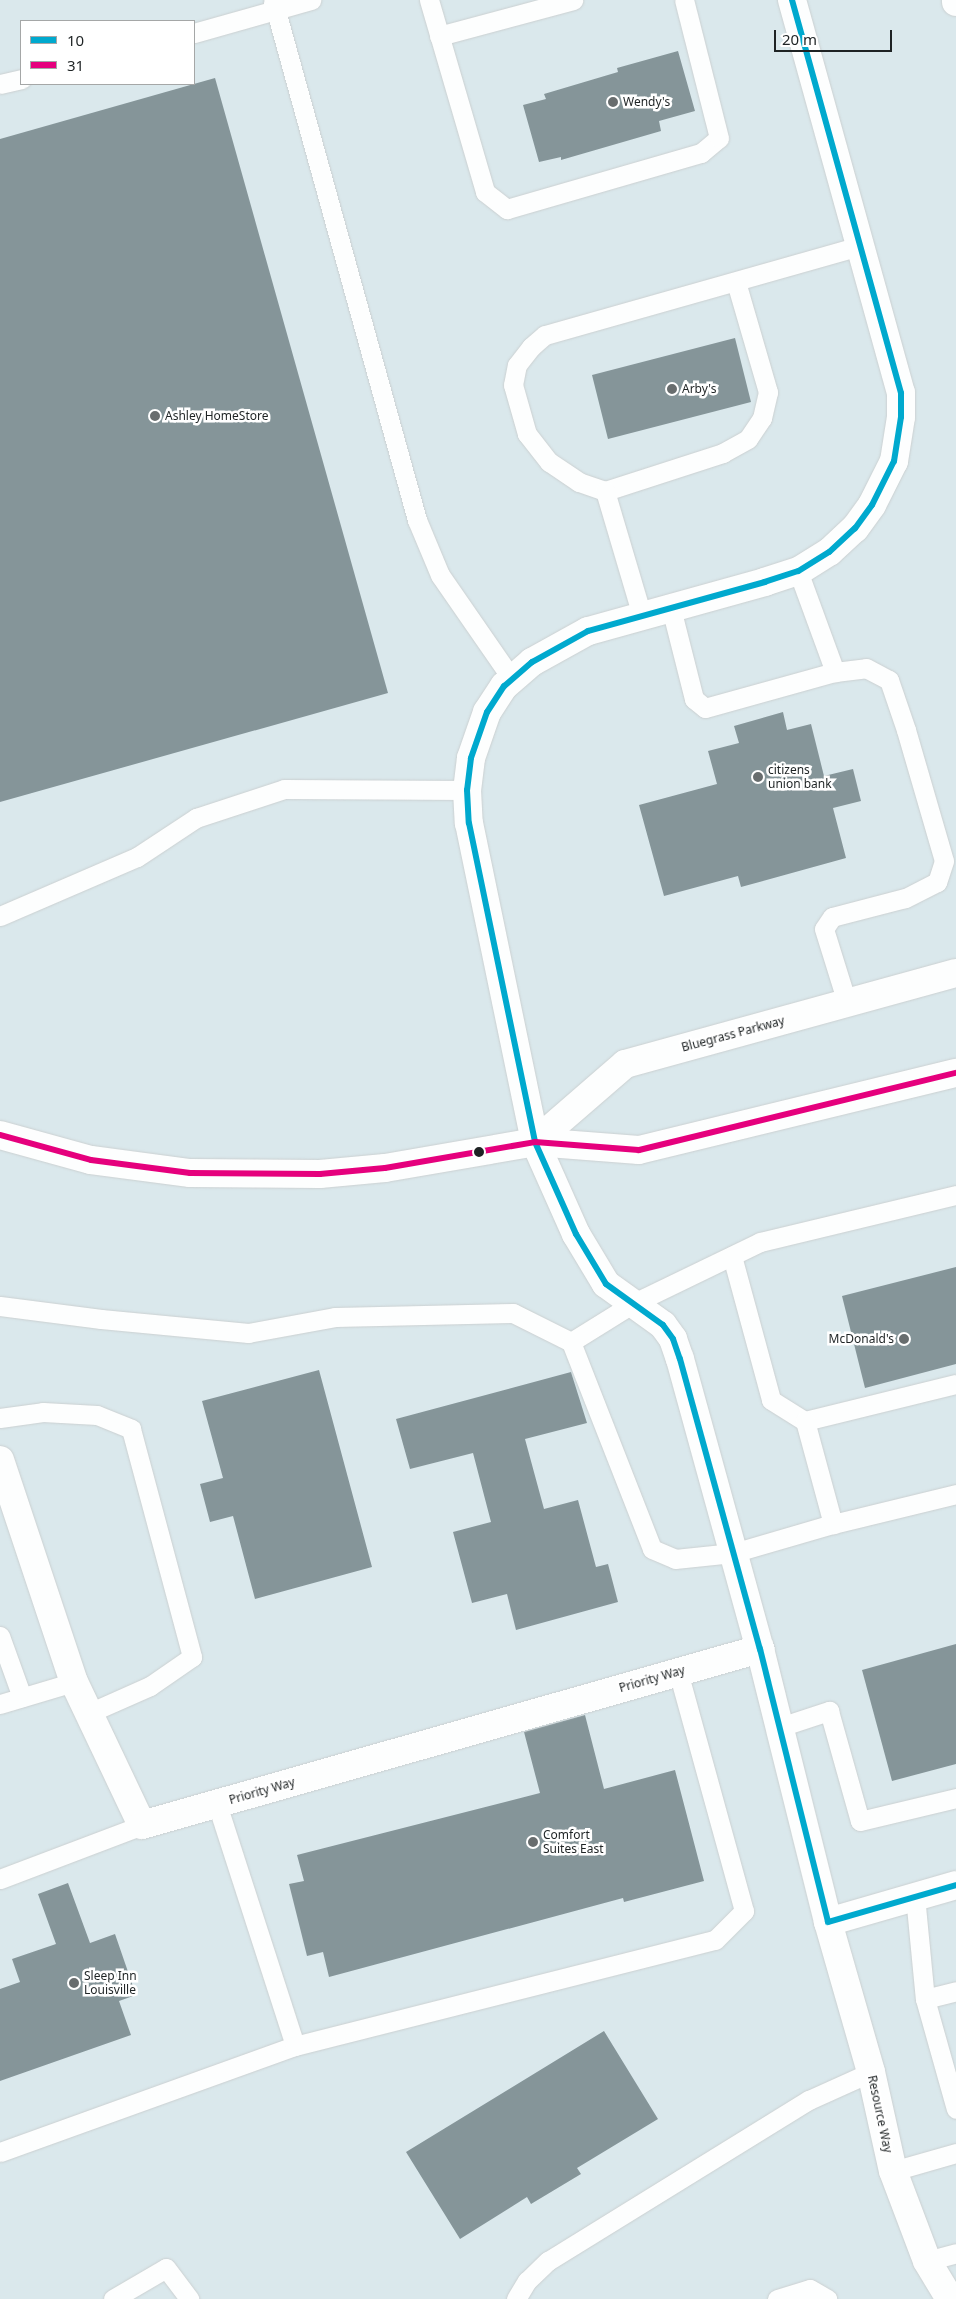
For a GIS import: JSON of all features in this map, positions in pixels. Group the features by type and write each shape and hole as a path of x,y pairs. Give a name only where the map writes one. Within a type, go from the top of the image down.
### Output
{"street":[{"name":"Resource Way","path":"792,0 901,393 901,417 894,460 872,505 855,528 828,552 798,571 588,631 532,662 512,679 487,712 470,758 466,790 469,823 535,1142 576,1234 606,1284 663,1325 672,1339 680,1359 760,1649 828,1922 871,2072 893,2171 926,2261 950,2299"},
{"name":"Bluegrass Parkway","path":"535,1142 625,1064 956,973"},
{"path":"0,1135 91,1160 190,1173 320,1174 385,1168 535,1142 639,1150 956,1073"},
{"path":"0,1460 74,1682 142,1825"},
{"name":"Priority Way","path":"142,1825 760,1649"},
{"path":"828,1922 956,1885"}],"lane":[{"path":"195,33 275,6 311,0"},
{"path":"429,0 485,192 507,210 701,153 720,138 684,0"},
{"path":"439,36 573,0"},
{"path":"275,6 417,520 440,574 512,679"},
{"path":"0,84 20,79"},
{"path":"736,282 768,392 762,418 748,439 723,453 605,491 578,482 549,462 527,434 513,385 517,365 531,347 545,335 860,246"},
{"path":"605,491 642,616"},
{"path":"798,571 835,672"},
{"path":"671,608 694,699 705,708 835,672 866,668 889,680 906,730 944,861 937,882 905,898 832,917 824,929 847,1003"},
{"path":"0,916 137,857 196,818 284,789 466,790"},
{"path":"571,1342 632,1304 760,1242 956,1194"},
{"path":"732,1256 771,1400 805,1422 833,1524"},
{"path":"0,1306 101,1319 248,1333 336,1317 514,1313 571,1342 652,1549 675,1559 733,1553 833,1524 956,1494"},
{"path":"805,1422 956,1384"},
{"path":"0,1418 43,1412 97,1415 131,1429 192,1657 150,1686 89,1713"},
{"path":"0,1636 22,1697"},
{"path":"0,2152 295,2046 716,1940 744,1911 678,1672"},
{"path":"0,1704 74,1682"},
{"path":"780,1727 829,1711 860,1821 956,1798"},
{"path":"217,1804 295,2046"},
{"path":"0,1879 142,1825"},
{"path":"915,1896 925,1999 956,2109"},
{"path":"925,1999 956,1990"},
{"path":"516,2299 527,2281 548,2261 808,2100 871,2072"},
{"path":"893,2171 956,2154"},
{"path":"926,2261 956,2253"},
{"path":"113,2299 166,2268 189,2299"},
{"path":"776,2299 810,2289 827,2299"}],"shaded area":[{"path":"0,0 956,0 956,2299 0,2299"}],"building":[{"name":"Wendy's","path":"678,51 695,111 659,121 661,131 561,160 561,157 539,162 523,105 546,99 544,94 618,72 617,68"},
{"name":"Ashley HomeStore","path":"215,78 388,693 0,802 0,139"},
{"name":"Arby's","path":"735,338 751,402 608,439 592,375"},
{"path":"783,712 787,730 811,724 824,776 853,769 861,801 833,808 846,858 741,887 738,876 664,896 639,805 717,784 708,751 739,743 734,726"},
{"name":"McDonald's","path":"956,1267 956,1364 865,1388 842,1296"},
{"path":"319,1370 372,1567 255,1599 233,1516 210,1522 200,1484 223,1478 202,1401"},
{"path":"571,1372 587,1423 525,1439 544,1509 578,1500 596,1567 608,1564 618,1602 516,1630 507,1594 472,1603 453,1532 491,1522 473,1453 410,1469 396,1419"},
{"path":"956,1644 956,1764 892,1781 862,1670"},
{"name":"Comfort Suites East","path":"585,1715 604,1789 675,1770 704,1881 624,1902 623,1898 329,1977 323,1952 307,1956 289,1884 304,1881 297,1855 540,1793 524,1732"},
{"name":"Sleep Inn Louisville","path":"68,1883 90,1943 115,1934 136,1995 119,2001 131,2035 0,2081 0,1989 20,1982 12,1959 56,1944 38,1894"},
{"path":"604,2031 658,2119 577,2168 581,2174 531,2204 527,2197 460,2239 406,2152"}],"transit line":[{"name":"10","path":"792,0 901,393 901,417 894,461 872,505 855,528 829,552 798,571 765,582 588,631 532,662 504,686 487,712 471,758 467,790 469,823 535,1142 576,1234 606,1284 663,1325 673,1339 760,1649 828,1922 956,1885"},
{"name":"31","path":"0,1135 91,1160 190,1173 320,1174 385,1168 535,1142 639,1150 956,1073"}],"place":[{"name":"Wendy's","path":"613,102"},
{"name":"Arby's","path":"672,389"},
{"name":"Ashley HomeStore","path":"155,416"},
{"name":"citizens union bank","path":"758,777"},
{"name":"McDonald's","path":"904,1339"},
{"name":"Comfort Suites East","path":"533,1842"},
{"name":"Sleep Inn Louisville","path":"74,1983"}]}
